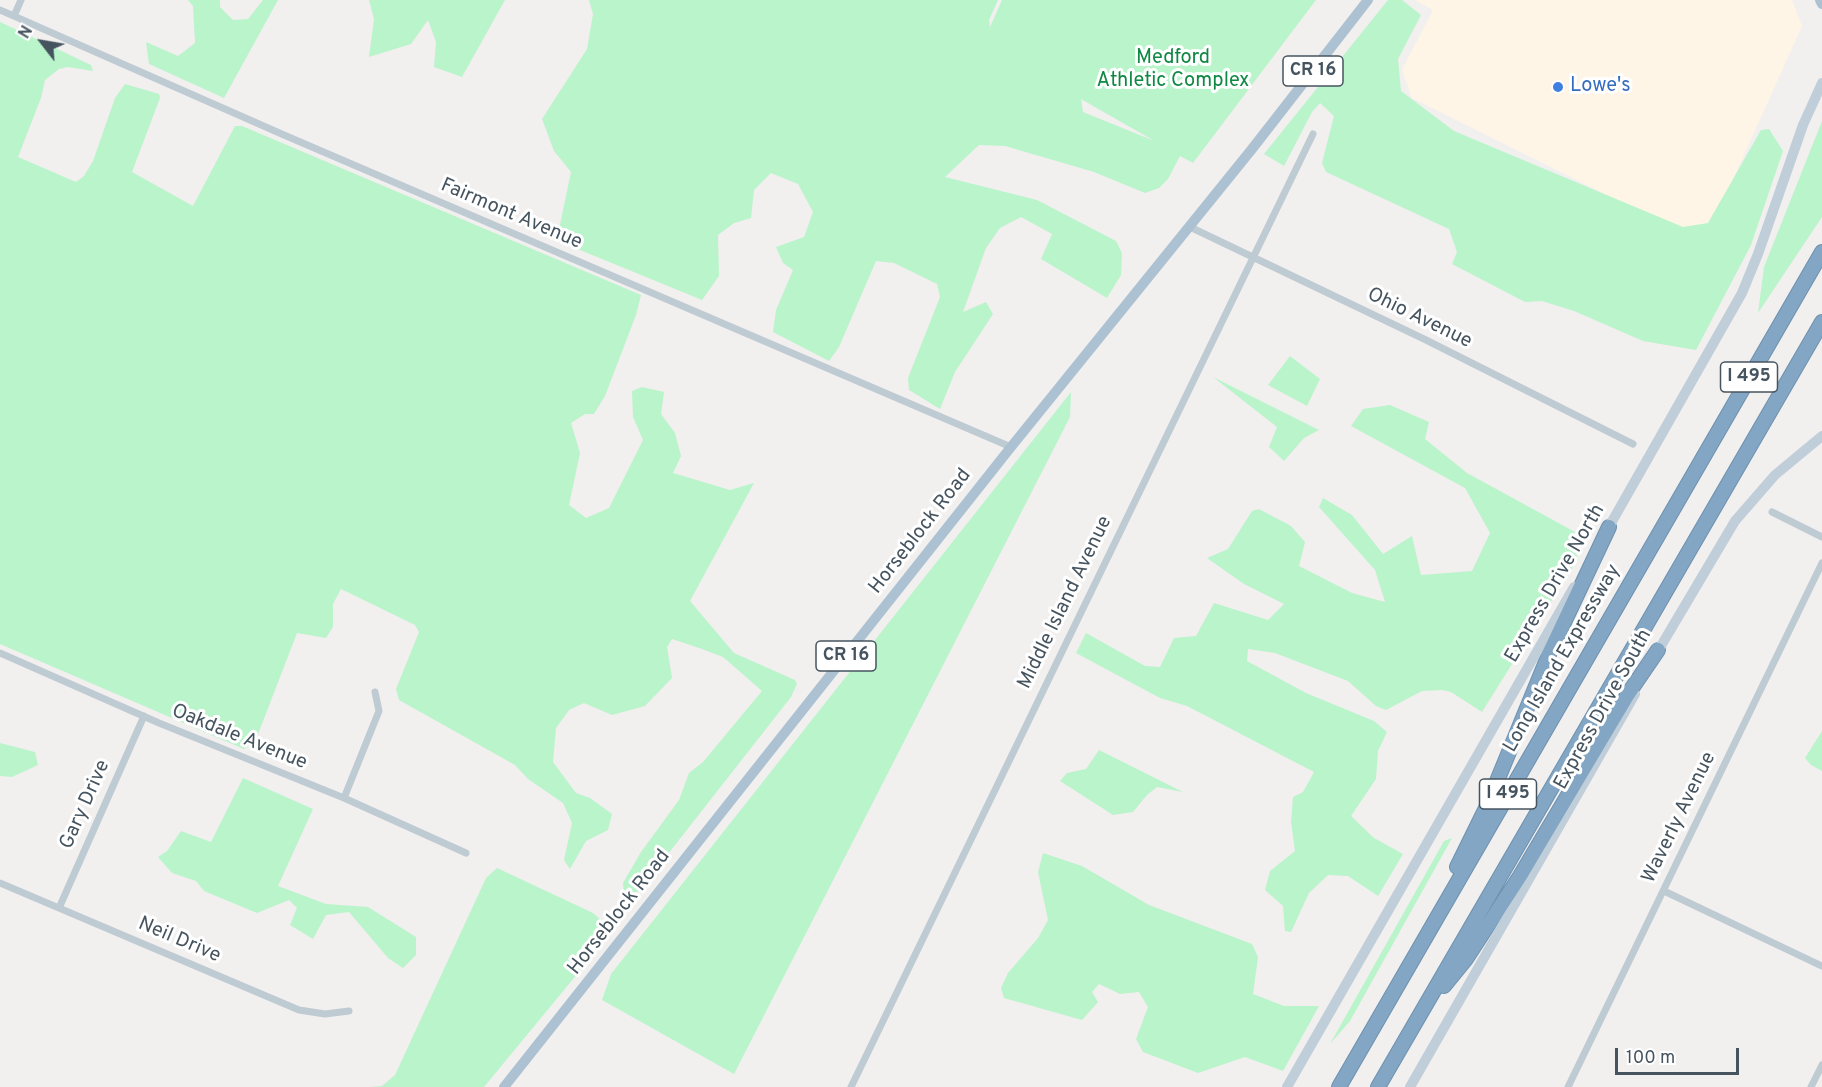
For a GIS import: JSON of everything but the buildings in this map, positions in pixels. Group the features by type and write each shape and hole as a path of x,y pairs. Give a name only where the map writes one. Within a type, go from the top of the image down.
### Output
{"highway":[{"name":"Long Island Expressway","path":"1339,1087 1822,252"},
{"name":"I 495","path":"1378,1087 1822,322"},
{"path":"1420,947 1486,808 1540,674 1609,527"},
{"path":"1418,1018 1466,959 1491,921 1543,840 1628,694 1658,650"}],"main road":[{"name":"Horseblock Road","path":"504,1087 1011,447 1190,227 1368,0"},
{"path":"1820,0 1822,4"},
{"name":"Express Drive North","path":"1287,1087 1742,292 1758,254 1803,125 1822,82"},
{"name":"Express Drive South","path":"1410,1087 1658,650 1735,521 1775,475 1822,436"}],"street":[{"path":"14,16 21,0"},
{"name":"Fairmont Avenue","path":"0,10 314,148 1011,447"},
{"name":"Middle Island Avenue","path":"850,1087 1251,257 1313,134"},
{"name":"Ohio Avenue","path":"1190,227 1633,444"},
{"path":"1772,512 1822,537"},
{"name":"Waverly Avenue","path":"1568,1087 1822,563"},
{"name":"Oakdale Avenue","path":"0,653 144,716 344,798 466,853"},
{"path":"344,798 379,711 375,692"},
{"name":"Gary Drive","path":"59,908 144,716"},
{"name":"Neil Drive","path":"0,883 299,1010 324,1014 349,1011"},
{"path":"1664,891 1822,966"},
{"path":"1811,1087 1822,1065"}],"shaded area":[{"path":"1415,0 1792,0 1802,26 1712,226 1681,232 1412,98 1402,70 1433,10"}],"green space":[{"path":"188,0 220,0 220,7 233,20 248,19 263,0 278,0 224,98 149,64 146,42 178,56 195,43 193,6"},
{"path":"369,0 505,0 462,77 434,67 436,42 428,20 411,44 369,57 374,19"},
{"name":"Medford Athletic Complex","path":"589,0 998,0 989,20 990,27 1002,0 1316,0 1193,163 1180,156 1168,179 1159,188 1145,193 1094,172 1005,146 979,145 945,177 1037,200 1116,241 1122,253 1121,275 1107,298 1041,259 1052,234 1021,217 1000,228 986,248 963,312 986,302 993,314 955,372 940,409 909,390 908,378 940,297 937,284 894,263 876,261 839,347 829,361 773,332 776,310 793,270 783,263 776,247 804,237 813,212 798,184 771,173 754,190 751,218 734,223 718,235 719,276 702,300 563,243 558,234 571,172 554,151 542,119 587,49 593,14","holes":["1081,99 1152,140 1083,112"]},
{"path":"1388,0 1402,0 1421,15 1398,59 1401,91 1454,131 1683,227 1708,223 1761,130 1769,129 1783,151 1751,245 1696,350 1643,341 1574,311 1542,301 1525,302 1452,264 1457,252 1449,229 1326,172 1322,163 1334,116 1320,103 1312,112 1284,166 1264,154"},
{"path":"0,22 91,65 93,71 68,67 59,69 45,80 41,98 18,157 76,182 84,176 93,161 115,98 125,84 159,94 160,98 132,172 193,206 235,126 242,126 641,295 636,315 605,396 594,414 585,414 571,423 580,453 569,505 586,518 609,508 643,440 633,417 632,391 642,387 664,392 661,414 675,433 681,456 673,473 730,490 754,483 690,601 734,653 795,680 797,684 791,697 639,891 624,896 623,883 641,852 679,800 689,773 703,762 762,691 723,657 672,639 667,647 672,678 645,706 612,715 584,703 569,710 556,728 553,762 576,793 590,798 612,814 608,830 586,841 570,869 564,860 572,823 563,803 528,779 515,765 399,700 396,689 419,632 415,625 341,589 333,604 333,627 326,638 297,633 255,742 244,749 0,644"},
{"path":"1822,121 1822,217 1758,313 1764,267"},
{"path":"1290,356 1320,379 1307,406 1268,385"},
{"path":"1213,377 1319,430 1304,438 1284,461 1269,447 1277,427"},
{"path":"1071,392 1070,417 734,1074 602,1000 611,974"},
{"path":"1390,405 1429,422 1425,439 1467,473 1575,532 1577,560 1482,712 1451,692 1442,690 1422,691 1386,710 1376,706 1348,681 1275,653 1248,649 1247,661 1306,693 1374,721 1387,732 1378,751 1376,779 1351,816 1374,838 1403,854 1378,896 1348,876 1328,875 1309,893 1291,932 1285,931 1283,906 1265,890 1270,871 1295,851 1291,822 1293,797 1303,792 1314,772 1187,706 1160,698 1076,653 1086,633 1145,666 1160,667 1174,638 1196,636 1214,603 1268,620 1284,604 1244,584 1207,558 1228,549 1252,511 1259,509 1291,526 1305,542 1299,566 1352,593 1385,602 1375,570 1319,507 1323,498 1352,515 1383,554 1412,536 1421,575 1472,571 1490,533 1465,488 1351,426 1363,409"},
{"path":"1822,731 1822,771 1811,765 1805,758"},
{"path":"0,743 35,752 38,765 12,777 0,776"},
{"path":"1099,750 1183,792 1157,787 1133,812 1113,815 1060,781 1067,773 1086,769"},
{"path":"243,778 313,809 278,886 326,904 368,907 416,937 416,955 403,968 388,958 349,912 326,915 313,939 290,925 297,908 289,900 257,913 204,891 196,881 172,873 158,857 167,851 181,831 211,842"},
{"path":"1452,838 1350,1021 1330,1044 1444,841"},
{"path":"1043,853 1082,866 1149,905 1252,944 1258,957 1253,994 1284,1006 1319,1006 1283,1071 1245,1057 1198,1073 1143,1052 1136,1039 1148,1007 1139,992 1120,994 1099,984 1092,992 1098,1002 1082,1020 1004,998 1001,988 1008,973 1038,938 1048,920 1038,872"},
{"path":"497,868 593,913 602,921 606,939 484,1087 369,1087 382,1086 395,1075 486,878"}],"place":[{"name":"Lowe's","path":"1558,87"}]}
